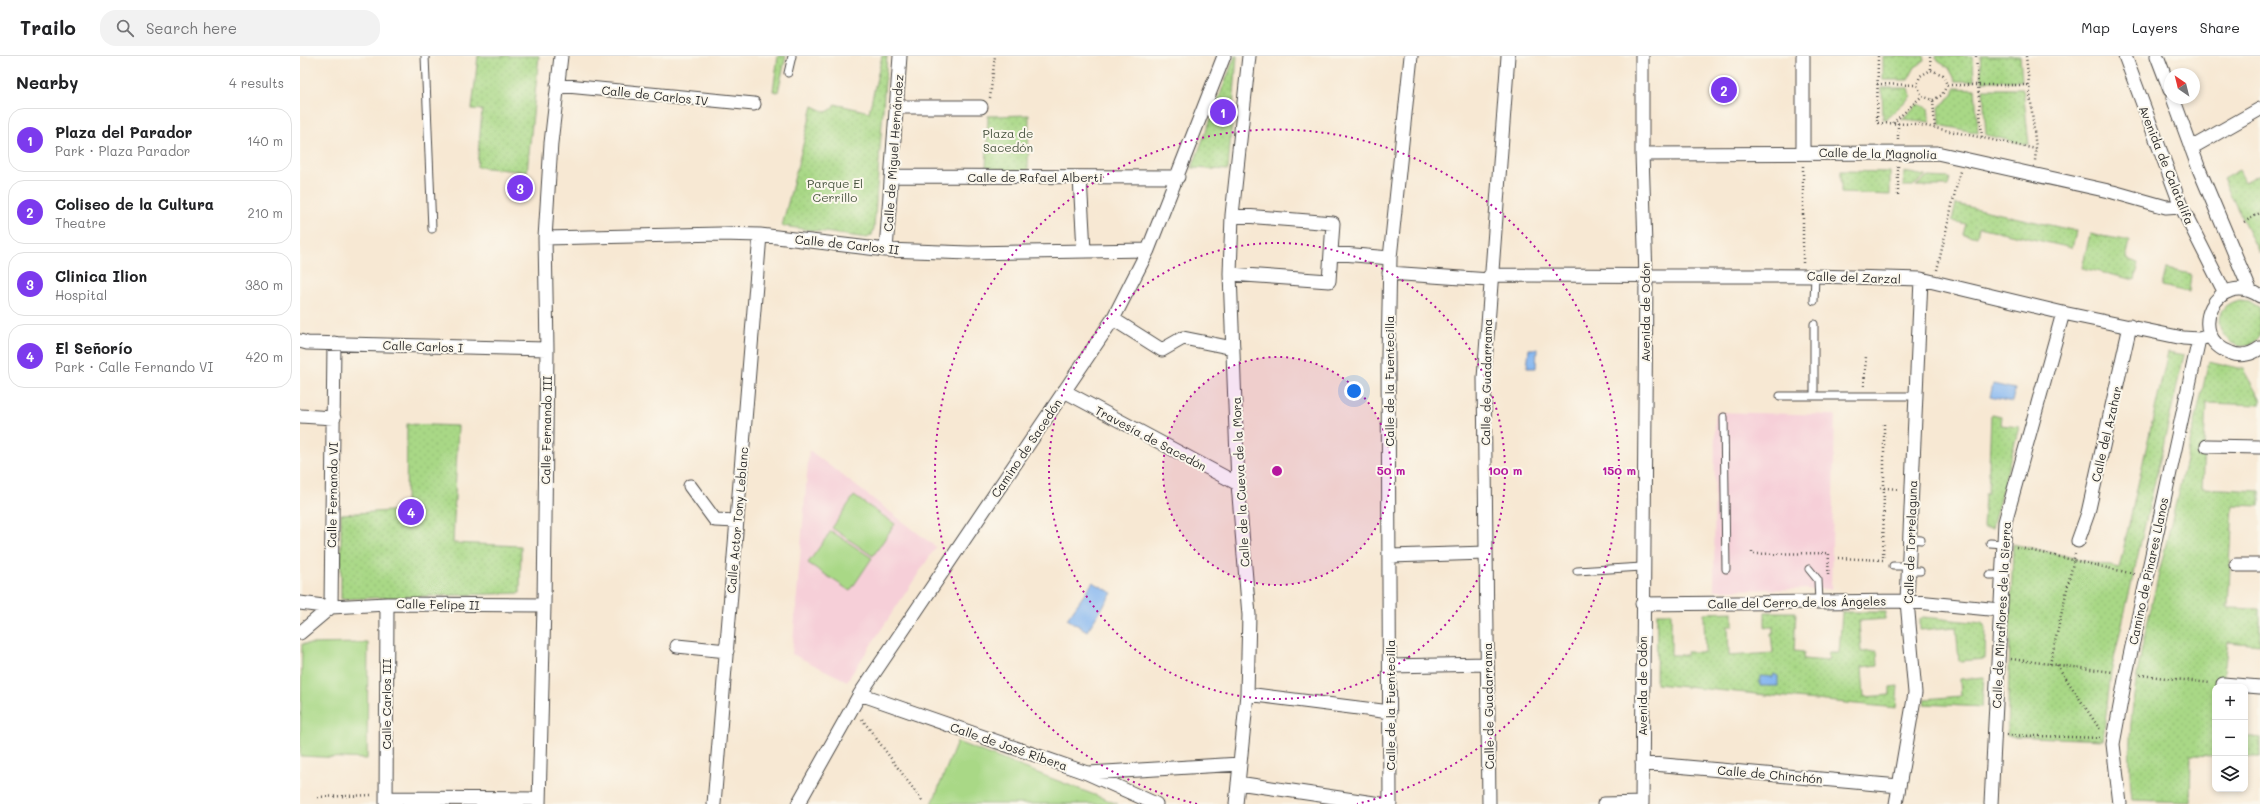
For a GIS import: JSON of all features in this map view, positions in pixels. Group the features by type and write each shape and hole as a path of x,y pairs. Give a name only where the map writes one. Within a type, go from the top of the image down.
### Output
{"street":[{"name":"Calle Fernando III","path":"539,801 544,605 547,349 546,238 557,85 561,56"},
{"name":"Calle de Miguel Hernández","path":"886,250 893,176 900,56"},
{"name":"Camino de Sacedón","path":"798,804 860,694 1113,319 1148,250 1178,177 1224,56"},
{"name":"Calle de la Cueva de la Mora","path":"1236,804 1247,694 1249,615 1238,484 1230,274 1232,215 1249,56"},
{"name":"Calle de la Fuentecilla","path":"1390,804 1389,272 1411,56"},
{"name":"Calle de Guadarrama","path":"1489,804 1484,378 1490,278 1508,56"},
{"name":"Avenida de Odón","path":"1642,56 1642,154 1646,277 1642,567 1642,803"},
{"path":"1803,56 1803,152"},
{"name":"Avenida de Calatalifa","path":"2125,56 2181,206 2225,293"},
{"path":"2158,56 2164,73"},
{"name":"Calle de Carlos IV","path":"557,85 754,104"},
{"path":"896,107 986,103"},
{"path":"2175,104 2191,148 2255,293"},
{"path":"2191,148 2260,109"},
{"name":"Calle de la Magnolia","path":"1642,154 1803,152 1937,153 2113,192 2166,207 2181,206"},
{"name":"Calle de Rafael Alberti","path":"893,176 1080,178 1178,177"},
{"path":"1080,178 1084,250"},
{"path":"1230,274 1329,281 1331,253 1332,223 1232,215"},
{"name":"Calle de Carlos II","path":"546,238 721,234 760,235 886,250 969,253 1148,250"},
{"name":"Calle Actor Tony Leblanc","path":"714,804 760,235"},
{"path":"1331,253 1390,258"},
{"name":"Calle del Zarzal","path":"1389,272 1490,278 1809,276 1921,279 2063,313 2184,338 2205,338"},
{"name":"Calle de Torrelaguna","path":"1896,804 1915,693 1907,601 1915,539 1912,489 1921,279"},
{"path":"2225,293 2241,289 2255,293"},
{"name":"Camino de Pinares Llanos","path":"2120,804 2113,744 2146,576 2194,369 2208,327 2208,316 2217,298 2225,293"},
{"name":"Calle de Miraflores de la Sierra","path":"1991,804 2000,610 1996,575 2004,544 2005,522 2063,313"},
{"path":"1113,319 1162,350 1183,338 1233,348"},
{"name":"Calle del Azahar","path":"2078,541 2088,513 2130,326"},
{"path":"2205,338 2229,353 2244,355 2258,353"},
{"name":"Calle Carlos I","path":"300,341 307,343 547,349"},
{"name":"Calle Fernando VI","path":"331,607 334,343"},
{"name":"Travesía de Sacedón","path":"1064,391 1238,484"},
{"path":"300,416 334,418"},
{"path":"2207,446 2260,447"},
{"path":"690,486 715,520 737,521"},
{"path":"1390,556 1486,553"},
{"path":"2236,565 2260,565"},
{"name":"Calle del Cerro de los Ángeles","path":"1642,604 1907,601 2000,610"},
{"name":"Calle Felipe II","path":"300,603 331,607 387,604 544,605"},
{"name":"Calle Carlos III","path":"386,799 387,604"},
{"path":"300,633 331,607"},
{"path":"677,646 727,651"},
{"path":"1390,666 1487,664"},
{"path":"2248,686 2260,687"},
{"name":"Calle de José Ribera","path":"860,694 1087,773 1156,804"},
{"path":"1247,694 1390,712"},
{"name":"Calle de Chinchón","path":"1642,763 1899,786"},
{"path":"1087,773 1240,764"},
{"path":"1238,783 1381,804"},
{"path":"386,799 539,801"},
{"path":"1604,804 1642,803"}],"lane":[{"path":"425,56 432,229"},
{"path":"788,73 792,56"},
{"path":"1809,276 1814,301"},
{"path":"1814,324 1814,395"},
{"path":"1780,396 1916,396"},
{"path":"1724,417 1726,569"},
{"path":"1990,543 2004,544"},
{"path":"1893,566 1912,569"},
{"path":"1577,571 1642,567"},
{"path":"1809,569 1818,580 1820,602"}],"path":[{"path":"986,103 995,56"},
{"path":"1878,56 1877,123 1916,124 2036,149 2026,56"},
{"path":"1930,56 1931,70"},
{"path":"1976,56 1982,137"},
{"path":"1931,70 1943,75 1947,85 1942,95 1933,100 1922,96 1917,84 1920,76 1931,70"},
{"path":"1877,84 1917,84"},
{"path":"1947,85 2029,85"},
{"path":"1892,123 1922,96"},
{"path":"1933,100 1935,129"},
{"path":"1803,152 1809,276"},
{"path":"1934,282 1962,158"},
{"path":"1898,174 1898,195"},
{"path":"2244,222 2260,213"},
{"path":"1864,390 1866,356"},
{"path":"1838,558 1883,560 1884,424"},
{"path":"1878,488 1912,489"},
{"path":"2050,664 2078,541"},
{"path":"2004,544 2146,576"},
{"path":"1998,657 2126,674 2223,684"},
{"path":"1994,734 2103,738 2103,734 2057,665"},
{"path":"853,707 923,802"},
{"path":"318,797 386,799"}],"shaded area":[{"path":"1715,412 1835,415 1831,589 1714,590"},
{"path":"809,450 936,547 847,681 792,654"}],"green space":[{"path":"478,56 539,56 527,172 477,167 482,110 472,109"},
{"path":"778,56 786,56 778,92 773,91"},
{"name":"Parque El Cerrillo","path":"882,56 887,56 874,228 872,235 867,238 782,226 813,106 826,112 831,110 835,104 869,112"},
{"path":"1235,56 1237,56 1228,170 1192,168"},
{"path":"1883,56 1924,56 1925,61 1915,67 1908,80 1883,80"},
{"path":"1936,56 1973,56 1974,81 1956,81 1949,68 1936,60"},
{"path":"1980,56 2020,56 2022,81 1982,81"},
{"path":"1882,88 1909,88 1911,96 1886,119 1883,119"},
{"path":"1955,88 1975,89 1978,133 1940,125 1939,107 1953,95"},
{"path":"1983,89 2023,89 2029,145 1986,135"},
{"path":"1918,104 1928,108 1930,122 1902,119"},
{"name":"Plaza de Sacedón","path":"1029,115 1028,172 986,172 988,116"},
{"path":"2239,170 2245,182 2260,174 2259,253 2223,179"},
{"path":"1841,171 1890,172 1890,195 1841,193"},
{"path":"1904,172 1926,176 1913,186 1903,186"},
{"path":"1928,177 1950,178 1948,186 1916,186"},
{"path":"1956,204 2076,231 2072,248 1979,227 1977,237 1963,234 1966,224 1952,221"},
{"path":"2090,234 2130,241 2126,259 2139,263 2135,280 2082,268"},
{"path":"2166,269 2191,274 2189,292 2162,286"},
{"path":"2240,300 2249,301 2260,308 2260,337 2249,345 2238,346 2229,341 2223,333 2219,323 2220,313 2227,305"},
{"path":"2168,352 2184,355 2111,672 2103,740 2007,736 2013,544 2119,568"},
{"path":"2209,361 2243,369 2260,399 2260,405 2206,403 2202,488 2260,491 2260,506 2233,505 2228,608 2260,609 2260,645 2228,642 2222,684 2212,684 2212,756 2191,755 2190,802 2132,800 2130,742 2135,686 2152,602"},
{"path":"1991,414 2002,416 2001,425 2019,427 1992,528 1983,528 1985,494 1988,494"},
{"path":"407,424 458,426 453,543 521,546 520,593 341,599 341,514 406,510"},
{"path":"854,496 895,524 873,556 832,528"},
{"path":"831,531 872,558 850,591 808,563"},
{"path":"1733,612 1733,626 1728,626 1729,656 1773,653 1771,634 1773,634 1773,627 1765,627 1765,612 1796,612 1794,651 1804,652 1803,659 1828,661 1829,653 1839,653 1842,612 1886,612 1885,619 1859,621 1861,652 1877,651 1878,665 1862,667 1864,697 1890,695 1890,687 1898,686 1896,708 1656,684 1657,613 1671,613 1671,655 1687,655 1687,652 1705,652 1704,613"},
{"path":"1923,617 1982,623 1986,627 1985,659 1959,661 1956,627 1920,630 1920,619"},
{"path":"368,643 367,759 300,756 302,644"},
{"path":"1984,677 1982,707 1924,704 1925,699 1961,696 1960,679"},
{"path":"2248,736 2260,738 2260,757 2248,757"},
{"path":"957,742 1118,804 932,804"}],"water":[{"path":"1529,349 1537,349 1536,368 1527,368"},
{"path":"1993,384 2015,389 2012,402 1990,397"},
{"path":"1093,582 1112,593 1087,631 1067,619"},
{"path":"1774,674 1778,676 1778,686 1760,686 1760,676 1773,677"}],"place":[{"name":"Coliseo de la Cultura","path":"1724,90"},
{"name":"Plaza del Parador","path":"1223,112"},
{"name":"Clinica Ilion","path":"520,188"},
{"name":"El Señorío","path":"411,512"}]}
